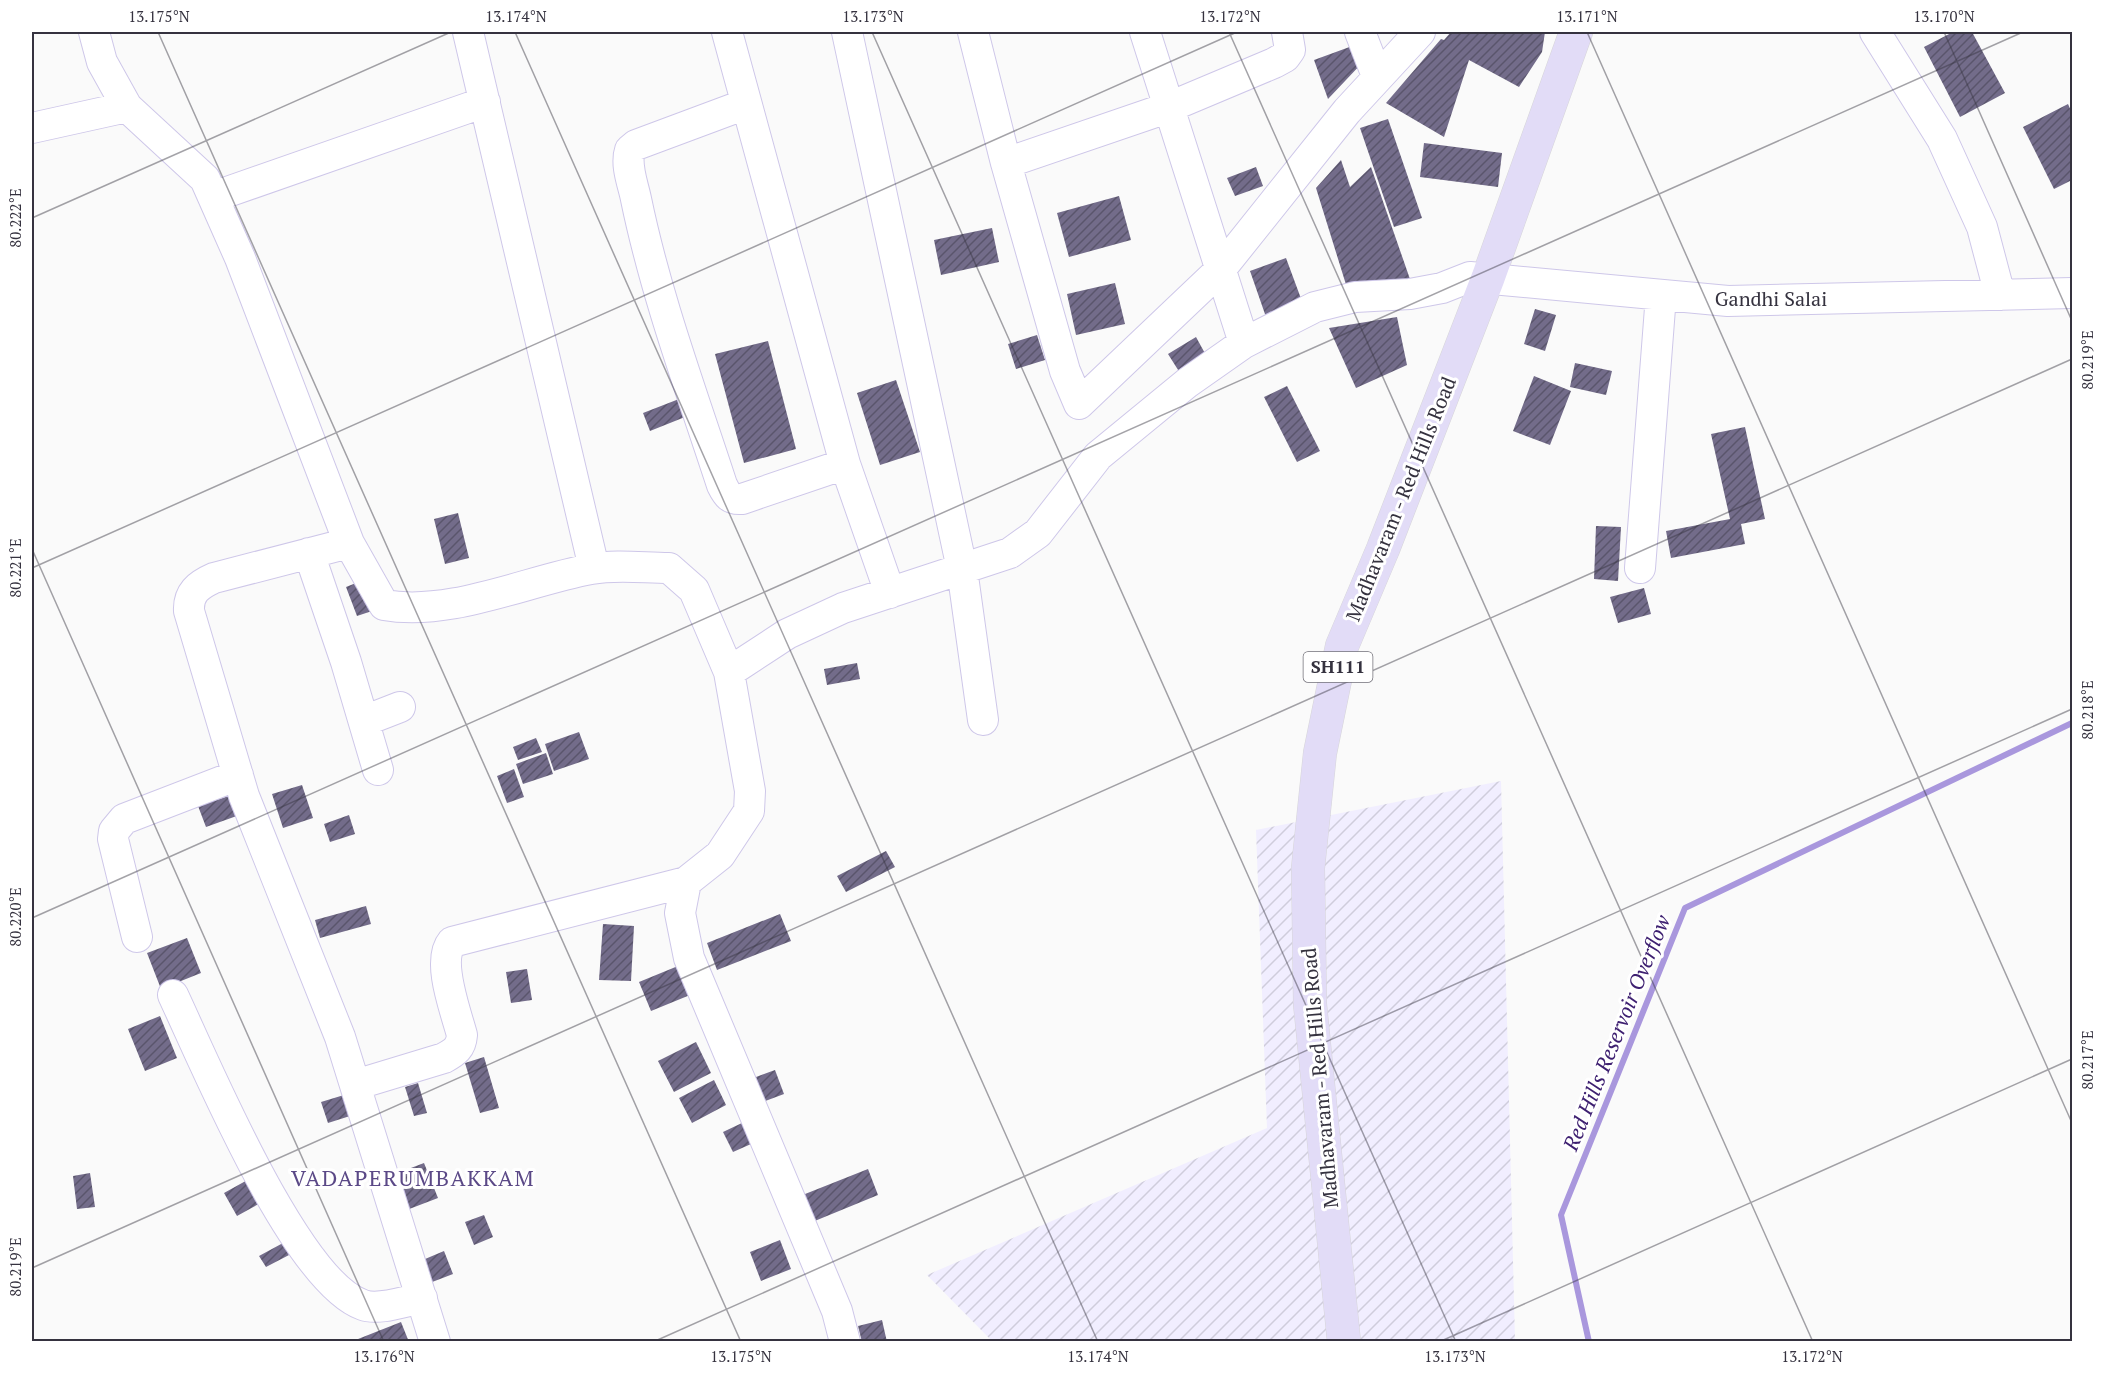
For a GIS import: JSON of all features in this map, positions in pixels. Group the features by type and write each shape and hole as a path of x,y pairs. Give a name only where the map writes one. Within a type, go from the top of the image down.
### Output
{"main road":[{"name":"Madhavaram - Red Hills Road","path":"1323,1341 1294,993 1298,832 1315,694 1326,639 1362,540 1479,278 1553,32"},
{"name":"Madhavaram - Red Hills Road","path":"1344,1341 1310,1004 1308,868 1320,753 1342,646 1383,549 1479,278 1576,32"}],"street":[{"path":"94,32 102,63 127,107 205,179 240,258 349,543 384,605 406,609 438,606 594,568 669,568 694,590 729,672 750,791 749,811 720,855 686,882 452,942 447,948 444,961 462,1035 462,1044 456,1052 444,1058 354,1085"},
{"path":"468,32 594,568"},
{"path":"727,32 845,464 890,593"},
{"path":"847,32 962,569 983,720"},
{"path":"973,32 1006,163 1065,371 1079,404 1220,270 1377,76 1420,32"},
{"path":"1145,32 1167,108 1244,343"},
{"path":"1006,163 1167,108 1285,57 1290,50 1287,32"},
{"path":"1360,32 1377,76"},
{"path":"1875,32 1942,139 1982,227 2000,295"},
{"path":"213,197 485,102"},
{"path":"746,104 636,145 630,150 629,165 641,223 670,326 722,484 728,496 734,500 742,499 845,464"},
{"path":"32,128 127,107"},
{"path":"729,672 787,634 843,608 1010,553 1038,532 1098,456 1187,383 1244,343 1315,307 1355,297 1410,294 1479,278"},
{"name":"Gandhi Salai","path":"1479,278 1728,301 2073,292"},
{"path":"1640,568 1661,295"},
{"path":"349,543 214,578 199,585 189,601 189,611 238,775 340,1037 435,1341"},
{"path":"309,553 378,770"},
{"path":"364,721 400,707"},
{"path":"137,937 114,848 113,838 117,826 124,819 238,775"},
{"path":"686,882 680,913 689,958 837,1311 845,1341"},
{"path":"173,995 245,1151 310,1258 325,1276 364,1306 380,1306 422,1298"}],"shaded area":[{"path":"1501,781 1515,1341 992,1341 927,1275 1267,1128 1256,830"}],"building":[{"path":"1451,32 1545,32 1542,52 1519,87 1469,60 1444,137 1386,103 1441,39 1444,40"},
{"path":"1953,32 1972,32 2005,93 1960,117 1924,47"},
{"path":"1355,45 1363,62 1328,99 1314,60"},
{"path":"2068,104 2072,113 2072,180 2054,189 2023,127"},
{"path":"1388,119 1422,218 1394,227 1360,128"},
{"path":"1424,143 1502,153 1498,187 1420,177"},
{"path":"1341,160 1350,187 1371,167 1411,282 1348,291 1316,188"},
{"path":"1256,167 1263,186 1235,196 1227,178"},
{"path":"1119,196 1131,240 1069,257 1057,213"},
{"path":"992,228 999,262 941,275 934,240"},
{"path":"1286,258 1303,304 1266,317 1250,271"},
{"path":"1115,283 1125,324 1076,335 1067,294"},
{"path":"1535,309 1556,315 1545,351 1524,344"},
{"path":"1397,317 1407,365 1356,388 1329,328"},
{"path":"1037,335 1045,360 1016,369 1008,344"},
{"path":"1196,337 1207,357 1180,373 1168,354"},
{"path":"768,341 796,449 744,463 715,354"},
{"path":"1575,363 1612,371 1606,395 1570,387"},
{"path":"1534,376 1571,391 1550,445 1513,431"},
{"path":"896,380 920,452 880,465 857,393"},
{"path":"1287,386 1320,451 1297,462 1264,397"},
{"path":"679,399 685,417 650,431 643,413"},
{"path":"1745,427 1765,519 1741,524 1745,544 1671,558 1666,531 1730,519 1711,434"},
{"path":"458,513 469,558 445,564 434,519"},
{"path":"1596,526 1621,527 1618,581 1594,579"},
{"path":"361,581 372,611 357,616 346,587"},
{"path":"1644,588 1651,614 1618,623 1610,597"},
{"path":"857,663 860,679 827,685 824,669"},
{"path":"579,732 589,759 554,771 545,744"},
{"path":"536,738 542,752 518,760 513,747"},
{"path":"546,753 553,774 523,784 516,764"},
{"path":"514,769 524,797 507,803 497,776"},
{"path":"302,785 313,818 283,828 272,794"},
{"path":"238,793 245,813 206,827 198,806"},
{"path":"349,815 355,834 330,842 324,824"},
{"path":"886,851 895,867 846,892 837,876"},
{"path":"366,906 371,924 320,938 315,920"},
{"path":"780,914 791,941 717,970 707,943"},
{"path":"603,924 634,926 631,981 599,980"},
{"path":"187,938 201,973 161,989 147,953"},
{"path":"678,966 690,995 651,1011 639,982"},
{"path":"527,969 532,1000 511,1003 506,972"},
{"path":"160,1016 177,1058 145,1071 128,1029"},
{"path":"696,1042 711,1073 674,1092 658,1061"},
{"path":"484,1057 499,1108 480,1113 465,1063"},
{"path":"775,1070 784,1094 757,1104 748,1080"},
{"path":"714,1080 726,1105 692,1123 679,1098"},
{"path":"418,1083 427,1113 414,1116 405,1087"},
{"path":"344,1095 350,1116 328,1123 321,1102"},
{"path":"742,1123 751,1144 733,1152 723,1132"},
{"path":"424,1163 438,1198 404,1211 390,1176"},
{"path":"868,1169 878,1195 805,1225 795,1198"},
{"path":"90,1173 95,1207 77,1209 73,1176"},
{"path":"251,1178 264,1201 237,1216 224,1193"},
{"path":"484,1215 493,1237 474,1245 465,1222"},
{"path":"780,1240 791,1269 761,1281 750,1252"},
{"path":"283,1243 289,1255 266,1267 259,1256"},
{"path":"444,1251 453,1274 427,1284 418,1262"},
{"path":"882,1320 887,1342 862,1342 858,1326"},
{"path":"401,1322 409,1342 353,1342 353,1341"}],"waterway":[{"name":"Red Hills Reservoir Overflow","path":"1589,1342 1561,1215 1685,908 2072,723"}],"district":[{"name":"VADAPERUMBAKKAM","path":"413,1178"}]}
